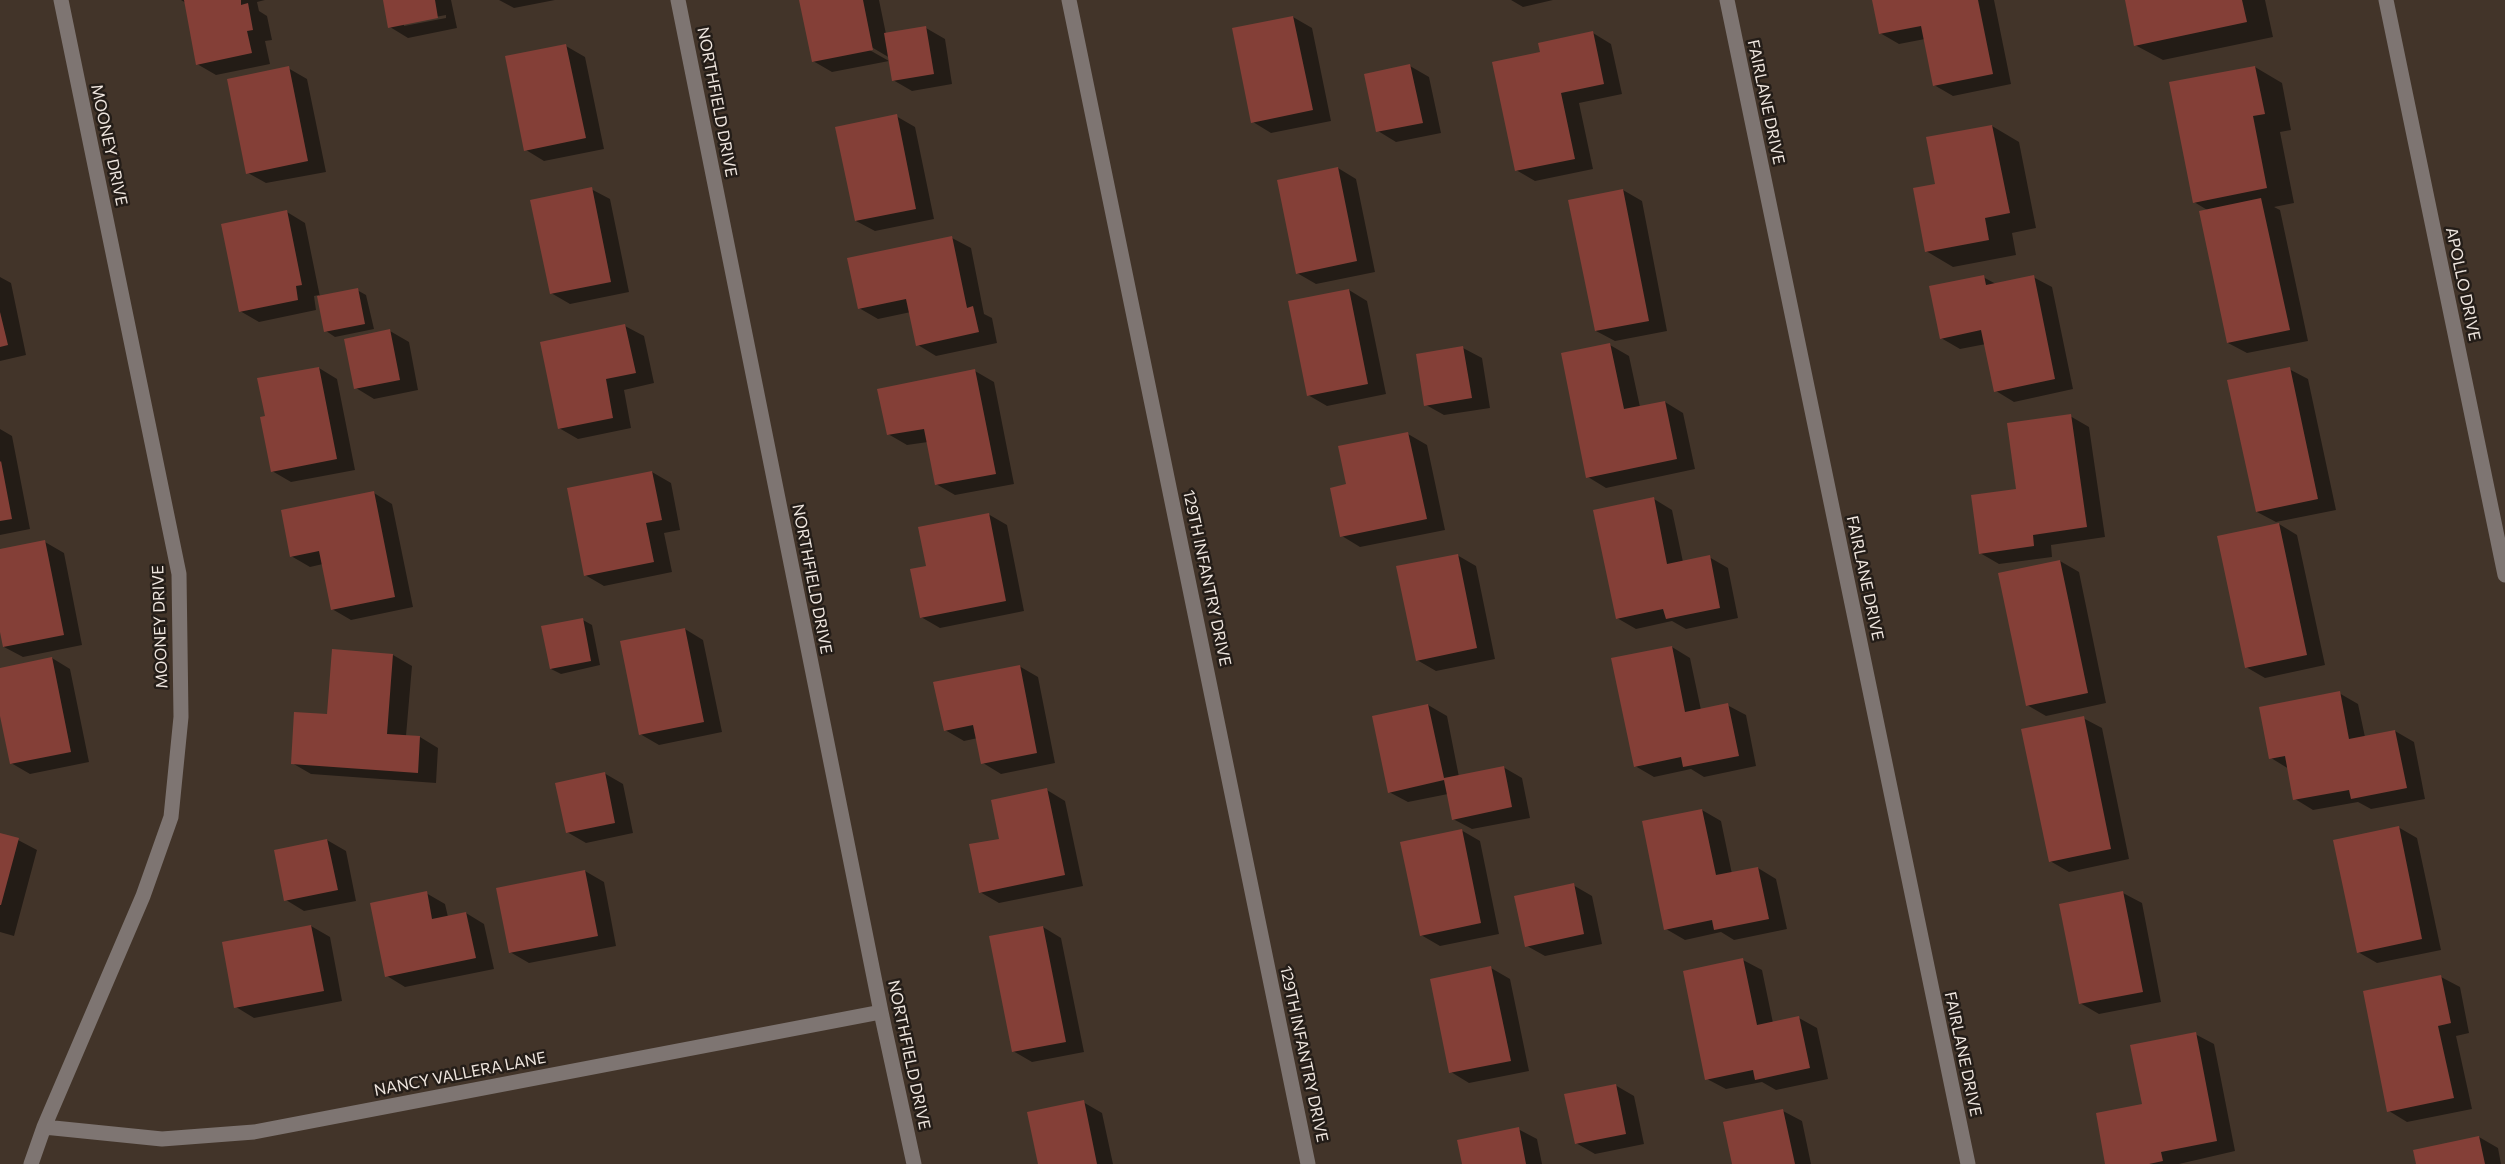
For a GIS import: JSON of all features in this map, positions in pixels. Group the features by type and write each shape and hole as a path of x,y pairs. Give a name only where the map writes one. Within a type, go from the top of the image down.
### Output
{"street":[{"name":"MOONEY DRIVE","path":"32,1164 44,1127 143,896 171,817 181,717 179,574 61,0"},
{"name":"NORTHFIELD DRIVE","path":"678,0 881,1012 914,1164"},
{"name":"129TH INFANTRY DRIVE","path":"1069,0 1308,1164"},
{"name":"FAIRLANE DRIVE","path":"1727,0 1968,1164"},
{"name":"APOLLO DRIVE","path":"2386,0 2505,575"},
{"name":"NANCY VALLERA LANE","path":"44,1127 162,1139 254,1132 881,1012"}],"building":[{"path":"184,0 241,0 241,5 248,3 253,30 247,31 252,53 196,65"},
{"path":"383,0 435,0 438,18 388,28"},
{"path":"799,0 863,0 873,50 812,62"},
{"path":"1872,0 1978,0 1993,74 1933,86 1921,26 1879,34"},
{"path":"2125,0 2242,0 2247,22 2134,46"},
{"path":"1293,16 1313,110 1251,123 1232,28"},
{"path":"926,26 934,74 892,81 884,33"},
{"path":"1593,31 1604,84 1561,93 1575,159 1515,171 1492,62 1540,52 1538,43"},
{"path":"566,44 586,138 524,151 505,56"},
{"path":"1410,64 1423,123 1376,132 1364,74"},
{"path":"289,66 308,161 246,174 227,79"},
{"path":"2255,66 2265,114 2253,116 2267,188 2193,203 2169,82"},
{"path":"897,114 916,209 855,221 835,127"},
{"path":"1992,125 2010,213 1985,218 1989,240 1925,252 1913,188 1935,184 1926,137"},
{"path":"1338,167 1357,261 1296,274 1277,180"},
{"path":"592,187 611,282 550,294 530,200"},
{"path":"1623,189 1649,321 1595,331 1568,200"},
{"path":"2261,198 2290,330 2227,343 2199,211"},
{"path":"287,210 302,285 296,286 298,300 239,312 221,224"},
{"path":"952,236 967,308 973,306 979,332 916,346 906,299 858,309 847,258"},
{"path":"1984,275 1986,285 2034,275 2055,379 1994,392 1981,330 1940,339 1929,286"},
{"path":"358,288 365,324 324,332 317,296"},
{"path":"1349,289 1368,384 1307,396 1288,301"},
{"path":"0,312 8,345 0,347"},
{"path":"625,324 636,373 606,379 613,418 558,429 540,342"},
{"path":"390,329 400,380 354,389 344,339"},
{"path":"1610,343 1624,409 1665,401 1677,459 1586,478 1561,353"},
{"path":"1463,346 1472,398 1424,406 1416,354"},
{"path":"319,367 337,459 271,472 260,417 265,416 257,378"},
{"path":"2290,367 2318,499 2256,512 2227,380"},
{"path":"975,369 996,474 935,485 924,429 887,435 877,389"},
{"path":"2071,414 2087,527 2033,535 2034,546 1979,554 1971,495 2016,489 2007,423"},
{"path":"1408,432 1427,519 1340,537 1330,488 1346,484 1338,446"},
{"path":"0,462 12,519 0,521"},
{"path":"652,471 662,520 646,523 654,562 584,576 567,488"},
{"path":"374,491 395,597 331,610 319,551 290,557 281,510"},
{"path":"1654,497 1667,564 1710,555 1720,608 1666,619 1663,609 1616,619 1593,510"},
{"path":"989,513 1006,601 920,618 910,569 926,566 918,527"},
{"path":"2279,523 2307,655 2245,668 2217,536"},
{"path":"45,540 64,635 3,647 0,632 0,549"},
{"path":"1458,554 1477,648 1416,661 1396,566"},
{"path":"2060,560 2088,693 2026,706 1998,573"},
{"path":"583,618 591,661 550,669 541,626"},
{"path":"685,628 704,722 639,735 620,641"},
{"path":"1672,646 1685,712 1728,703 1739,756 1683,767 1681,757 1634,767 1611,658"},
{"path":"332,649 393,654 387,734 420,736 418,773 291,764 294,712 327,714"},
{"path":"52,657 71,752 10,764 0,716 0,668"},
{"path":"1020,665 1037,753 981,764 973,725 944,731 933,682"},
{"path":"2340,691 2349,739 2395,730 2407,788 2351,799 2349,790 2293,800 2285,756 2269,759 2259,707"},
{"path":"1428,704 1444,778 1504,766 1512,807 1452,820 1444,780 1388,793 1372,716"},
{"path":"2084,716 2111,849 2049,862 2021,729"},
{"path":"605,772 615,823 566,833 555,783"},
{"path":"1047,788 1065,875 979,893 969,844 999,839 991,800"},
{"path":"1702,809 1716,875 1758,867 1769,919 1714,930 1712,920 1664,930 1642,821"},
{"path":"2399,826 2422,939 2357,953 2333,840"},
{"path":"1462,829 1481,923 1420,936 1400,842"},
{"path":"0,833 19,838 1,905 0,905"},
{"path":"327,839 338,890 284,901 274,850"},
{"path":"585,870 598,936 509,953 496,888"},
{"path":"1574,883 1584,934 1525,947 1514,896"},
{"path":"427,891 432,919 466,912 476,958 385,977 370,903"},
{"path":"2123,891 2143,992 2079,1004 2059,904"},
{"path":"311,925 324,991 234,1008 222,942"},
{"path":"1043,926 1066,1042 1012,1052 989,936"},
{"path":"1743,958 1757,1025 1799,1016 1810,1068 1755,1080 1753,1070 1705,1080 1683,971"},
{"path":"1491,966 1511,1061 1449,1073 1430,979"},
{"path":"2441,975 2451,1023 2438,1026 2454,1098 2387,1112 2363,991"},
{"path":"2196,1032 2217,1141 2161,1152 2163,1161 2149,1164 2105,1164 2096,1113 2142,1104 2130,1045"},
{"path":"1616,1084 1626,1134 1575,1144 1564,1094"},
{"path":"1084,1100 1097,1164 1038,1164 1027,1112"},
{"path":"1783,1109 1795,1164 1732,1164 1723,1122"},
{"path":"1519,1127 1526,1164 1462,1164 1457,1140"},
{"path":"2479,1136 2485,1164 2416,1164 2413,1150"}]}
